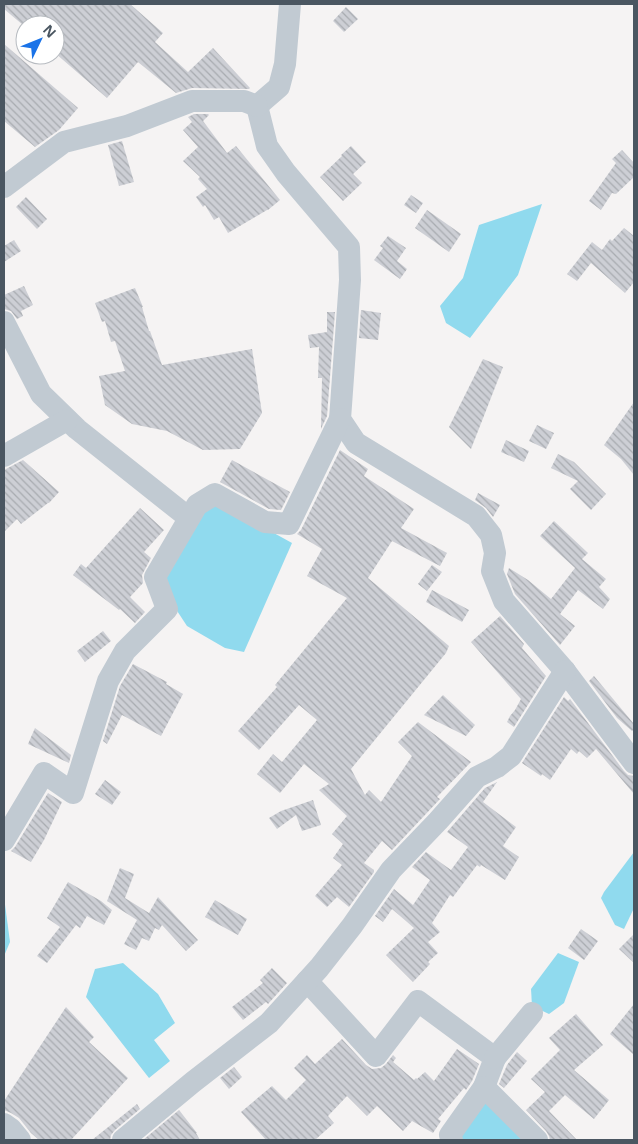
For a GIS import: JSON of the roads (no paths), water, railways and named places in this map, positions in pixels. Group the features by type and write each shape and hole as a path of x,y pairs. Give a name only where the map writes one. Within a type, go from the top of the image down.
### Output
{"street":[{"path":"257,106 279,87 285,64 290,4"},
{"path":"4,187 64,142 128,126 192,101 244,101 257,106"},
{"path":"4,840 44,773 73,793 108,681 125,651 167,608 155,577 197,505 215,494 265,522 289,524 340,419 350,280 349,248 286,173 267,146 257,106"},
{"path":"4,322 41,394 77,429 190,518"},
{"path":"340,419 356,443 476,516 491,535 495,553 492,571 504,601 565,671 634,763"},
{"path":"4,456 67,420"},
{"path":"123,1140 269,1023 319,968 352,926 391,870 477,778 497,767 511,756 565,671"},
{"path":"307,981 376,1056 418,1001 495,1058"},
{"path":"452,1140 450,1135 484,1087 495,1058 532,1013"},
{"path":"484,1087 538,1140"},
{"path":"4,1124 20,1140"}],"water":[{"path":"542,204 518,275 470,338 446,323 440,306 463,278 479,225"},
{"path":"205,503 229,508 292,543 244,652 225,648 187,626 160,585"},
{"path":"634,852 634,908 624,929 615,925 601,898"},
{"path":"4,897 10,942 4,956"},
{"path":"558,953 579,962 564,1003 549,1014 532,1006 531,989"},
{"path":"123,963 158,994 175,1023 154,1040 170,1061 149,1078 86,997 95,969"},
{"path":"483,1093 534,1140 456,1140"}]}
